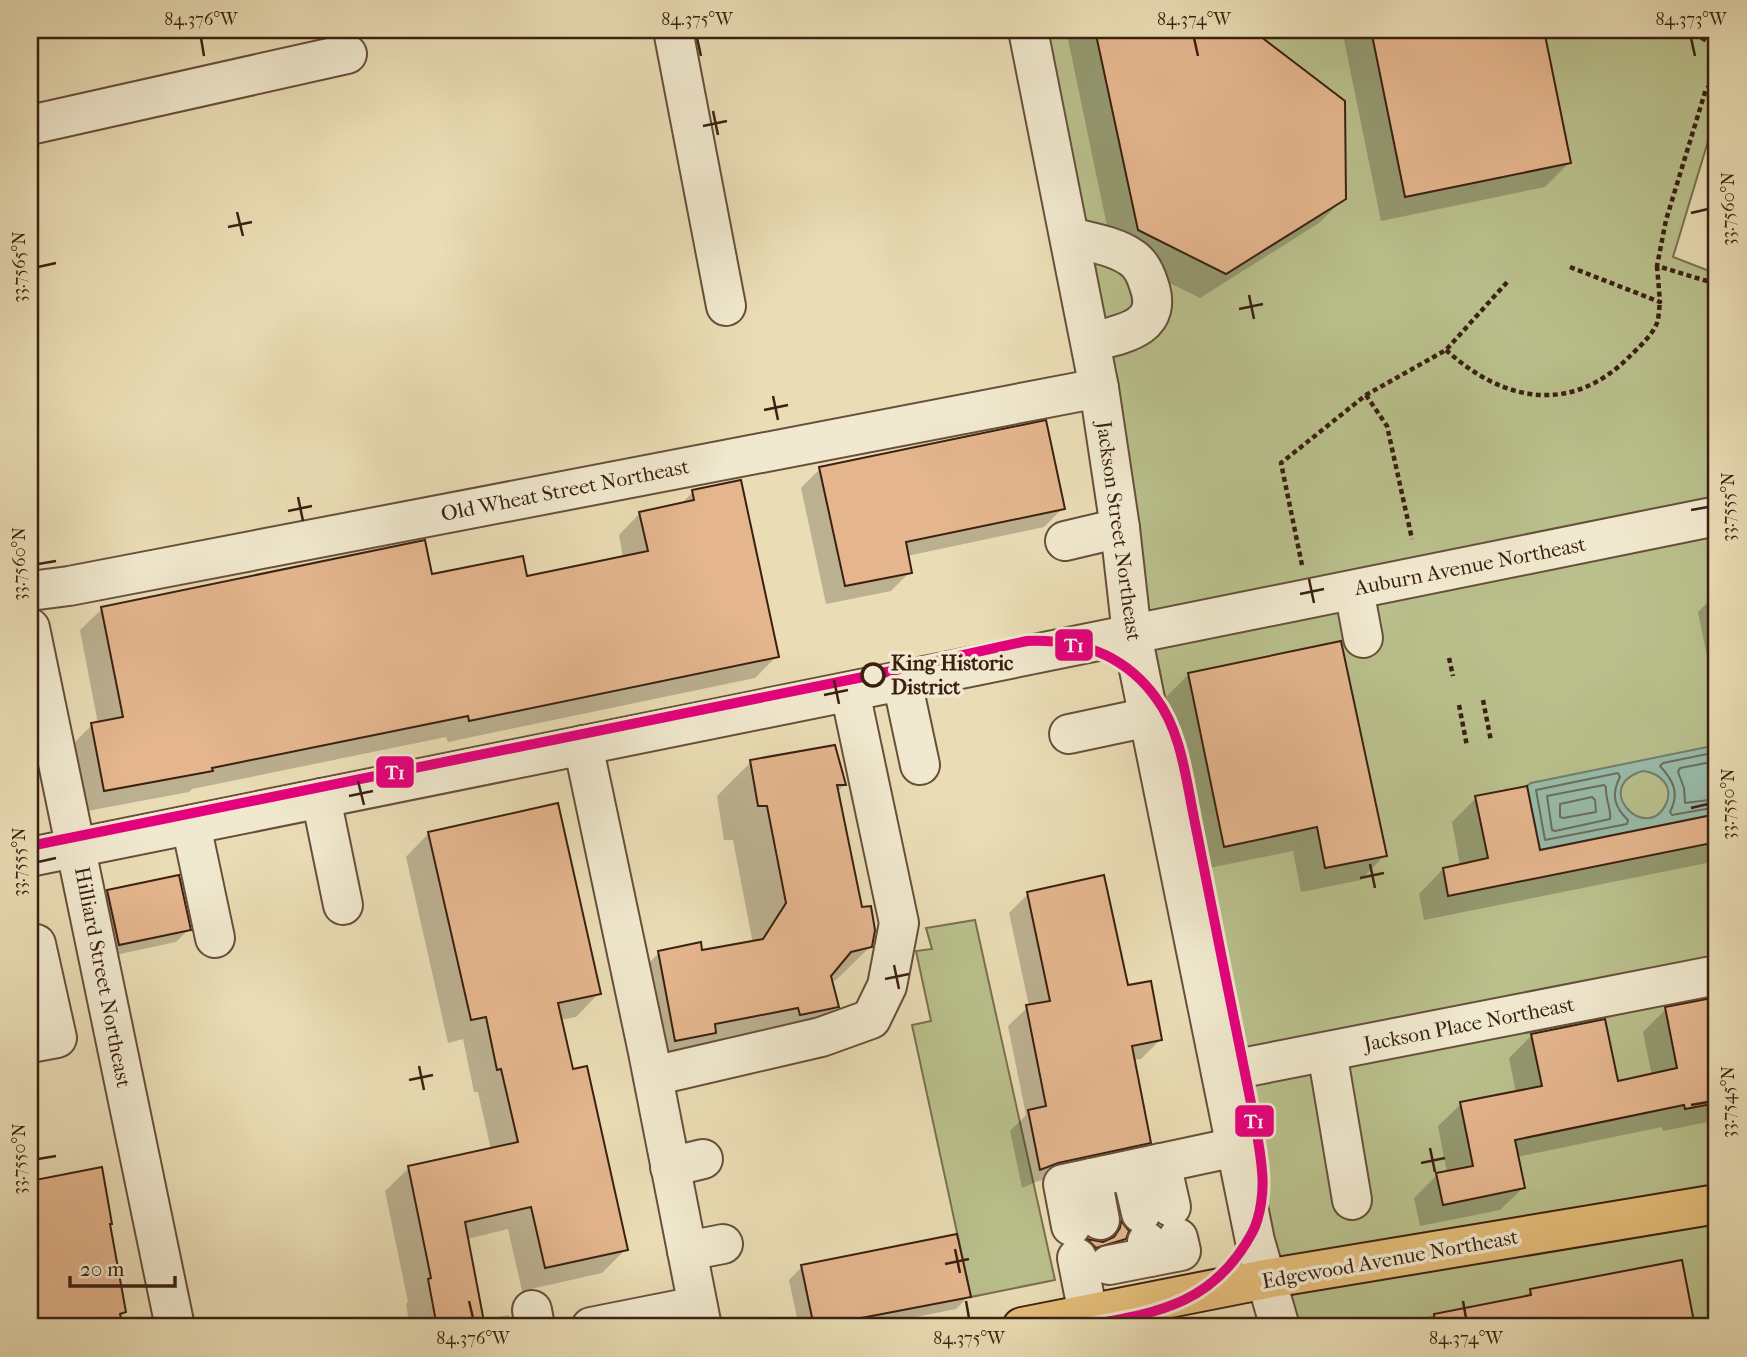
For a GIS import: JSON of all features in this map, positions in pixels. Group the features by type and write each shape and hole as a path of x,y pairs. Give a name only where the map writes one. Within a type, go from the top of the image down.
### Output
{"main road":[{"name":"Edgewood Avenue Northeast","path":"1022,1327 1266,1279 1717,1204"}],"street":[{"path":"673,30 726,306"},
{"name":"Jackson Street Northeast","path":"1028,30 1100,388 1132,635 1255,1241 1280,1327"},
{"path":"30,125 347,54"},
{"path":"1070,237 1105,246 1133,258 1145,272 1153,296 1152,310 1141,325 1123,334 1091,342"},
{"name":"Old Wheat Street Northeast","path":"30,591 82,584 1100,388"},
{"name":"Auburn Avenue Northeast","path":"30,857 1717,516"},
{"path":"1065,541 1120,528"},
{"path":"1354,590 1363,638"},
{"name":"Hilliard Street Northeast","path":"30,628 174,1327"},
{"path":"902,681 920,765"},
{"path":"653,1076 821,1037 871,1019 887,986 899,923 850,692"},
{"path":"1069,734 1149,717"},
{"path":"583,746 653,1076 687,1163 705,1247 699,1317 591,1327"},
{"path":"321,798 343,905"},
{"path":"191,825 215,938"},
{"path":"30,1043 57,1038 33,944 94,932"},
{"name":"Jackson Place Northeast","path":"1221,1072 1717,975"},
{"path":"1327,1052 1352,1200"},
{"path":"1088,1314 1090,1249 1063,1184 1236,1147"},
{"path":"1090,1249 1157,1231 1146,1166"}],"path":[{"path":"1698,30 1702,38 1717,47"},
{"path":"1446,350 1482,378 1506,390 1534,395 1568,393 1584,388 1621,365 1640,346 1656,324 1660,302 1657,266 1666,219 1706,89 1717,79"},
{"path":"1657,266 1717,284"},
{"path":"1570,267 1660,302"},
{"path":"1309,599 1281,463 1366,395 1446,350 1509,280"},
{"path":"1366,395 1387,426 1420,576"},
{"path":"1449,658 1453,676"},
{"path":"1483,700 1491,741"},
{"path":"1459,705 1467,746"}],"green space":[{"path":"1036,30 1717,30 1717,175 1709,138 1673,257 1717,274 1717,1327 1286,1327"},
{"path":"975,920 1055,1280 971,1297 912,1025 931,1021 916,951 932,949 926,928"}],"water":[{"path":"1717,745 1717,814 1540,850 1527,786","holes":["1643,771 1664,782 1668,797 1657,815 1647,818 1636,816 1627,808 1622,799 1621,788 1628,778"]}],"building":[{"path":"1095,30 1252,30 1345,101 1346,199 1226,274 1138,230"},
{"path":"1371,30 1544,30 1571,163 1405,197"},
{"path":"1046,420 1065,509 906,542 912,573 845,586 819,467"},
{"path":"741,480 779,657 469,721 468,716 212,768 213,771 104,791 91,723 123,717 101,607 425,540 432,574 523,556 527,576 648,551 639,512 694,500 692,490"},
{"path":"1341,641 1387,856 1325,868 1317,827 1224,847 1188,673"},
{"path":"835,745 846,785 837,785 862,907 871,906 875,930 872,947 851,952 831,976 839,1007 800,1015 798,1008 715,1024 716,1033 675,1041 658,951 701,942 702,950 763,939 786,903 767,806 758,806 750,760"},
{"path":"1527,786 1540,850 1717,814 1717,842 1448,896 1443,868 1488,858 1475,796"},
{"path":"558,803 601,994 558,1003 573,1069 587,1066 628,1250 545,1268 531,1207 465,1222 485,1327 437,1327 428,1279 431,1278 408,1166 518,1142 501,1069 497,1070 486,1017 471,1020 428,832"},
{"path":"179,875 191,930 119,945 107,890"},
{"path":"1104,875 1128,985 1151,981 1162,1040 1132,1046 1151,1143 1058,1163 1040,1170 1028,1110 1046,1106 1026,1005 1050,1001 1027,892"},
{"path":"1717,997 1717,1103 1685,1109 1684,1105 1515,1140 1525,1188 1443,1205 1436,1173 1473,1166 1460,1102 1542,1086 1531,1034 1605,1019 1618,1081 1677,1068 1665,1007"},
{"path":"102,1167 126,1312 120,1314 123,1327 34,1327 30,1304 30,1181"},
{"path":"1121,1221 1129,1231 1126,1239 1096,1248 1087,1239 1103,1242 1114,1237"},
{"path":"957,1234 971,1297 814,1327 801,1265"},
{"path":"1682,1260 1695,1327 1435,1327 1434,1314 1531,1295 1530,1289"}],"transit line":[{"name":"T1","path":"30,846 873,675 1027,641 1065,643 1099,653 1115,661 1144,683 1164,711 1177,740 1255,1122 1263,1186 1260,1211 1252,1233 1236,1258 1219,1277 1199,1292 1156,1311 1079,1327"}],"place":[{"name":"King Historic District","path":"873,675"}]}
